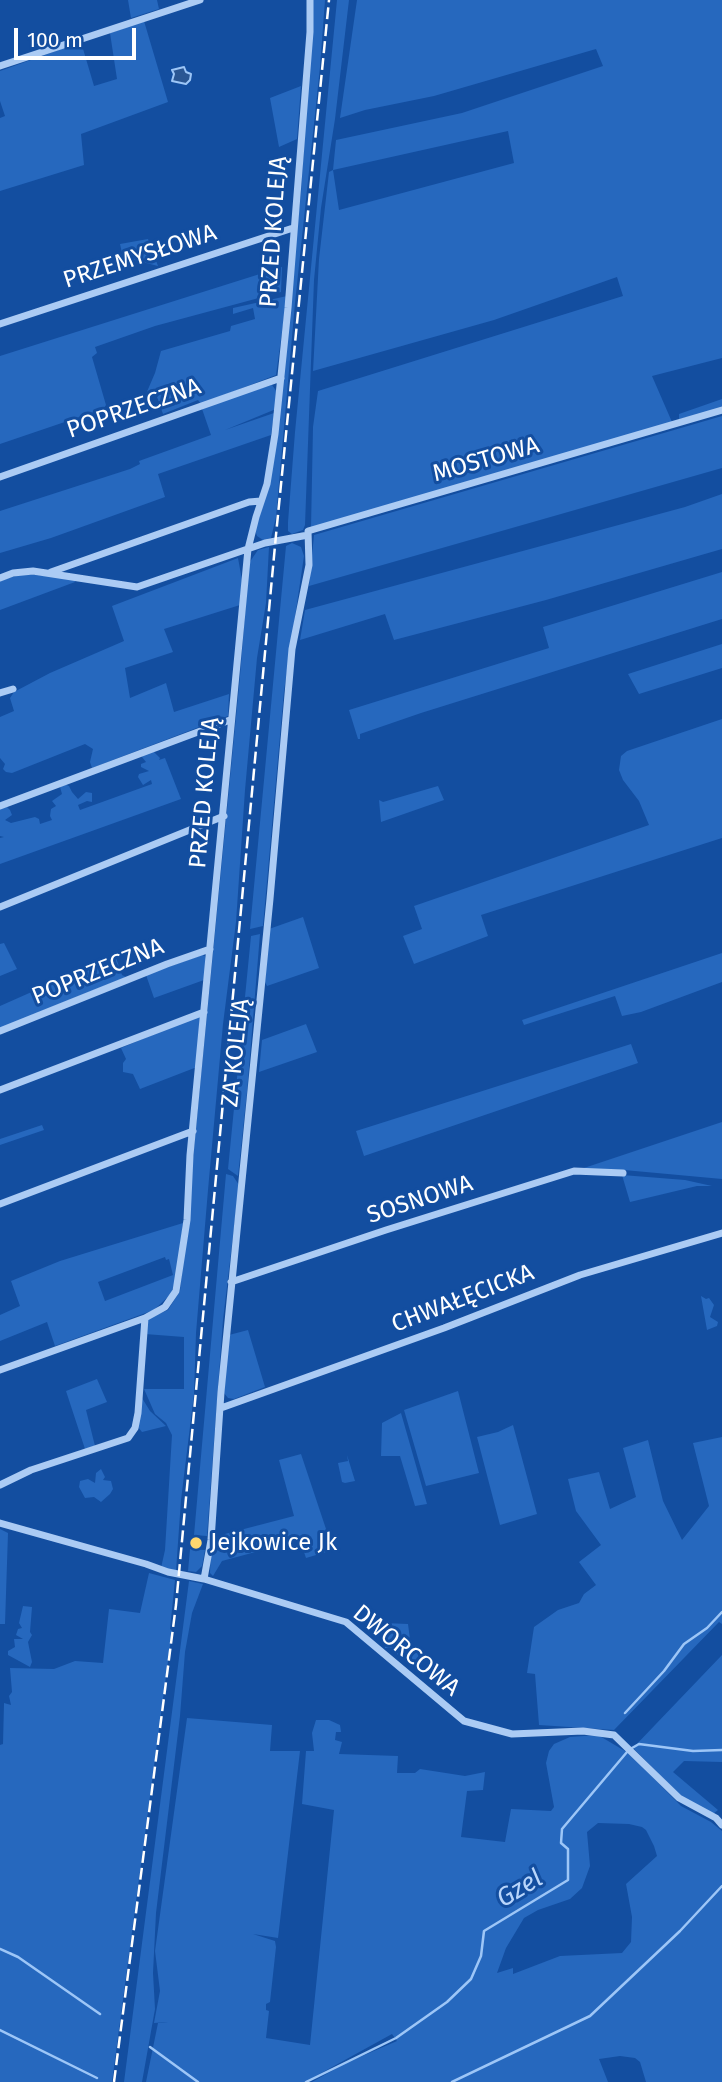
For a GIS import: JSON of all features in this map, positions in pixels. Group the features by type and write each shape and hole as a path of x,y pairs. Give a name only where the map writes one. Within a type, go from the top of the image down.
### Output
{"street":[{"path":"0,66 200,0"},
{"name":"PRZED KOLEJĄ","path":"145,1318 165,1307 176,1291 187,1220 193,1131 224,816 230,720 248,549 270,468 281,378 310,32 310,0"},
{"name":"PRZEMYSŁOWA","path":"0,324 293,228"},
{"name":"POPRZECZNA","path":"0,477 281,378"},
{"name":"MOSTOWA","path":"0,578 23,571 51,572 137,587 248,549 722,410"},
{"path":"51,572 249,502 261,501"},
{"name":"ZA KOLEJĄ","path":"204,1579 211,1540 231,1282 292,649 309,565 308,533"},
{"path":"0,693 13,689"},
{"path":"0,806 230,720"},
{"path":"0,907 224,816"},
{"name":"POPRZECZNA","path":"0,1031 210,949"},
{"path":"0,1090 204,1012"},
{"path":"0,1205 193,1131"},
{"name":"SOSNOWA","path":"231,1282 574,1171 624,1174"},
{"name":"CHWAŁĘCICKA","path":"221,1408 444,1328 580,1275 722,1233"},
{"path":"0,1370 145,1318 138,1413 136,1425 128,1438 31,1470 0,1485"},
{"name":"DWORCOWA","path":"0,1522 346,1622 464,1721 512,1734 583,1731 614,1735 679,1798 716,1818 722,1825"}],"shaded area":[{"path":"128,0 157,0 159,9 131,18"},
{"path":"313,0 325,0 320,67 276,517 271,538 263,540 257,536 255,530 266,495 301,193"},
{"path":"337,0 349,0 314,280 305,525 303,530 292,534 288,531 288,522 295,432"},
{"path":"357,0 722,0 722,358 652,376 672,422 311,528 313,427 318,391 623,296 617,277 494,320 313,371 319,259 329,172 333,170 336,140 462,113 603,66 596,49 434,96 340,118","holes":["508,131 514,163 339,210 333,170"]},
{"path":"144,21 168,102 81,134 84,165 0,191 0,118 5,116 0,101 0,71 81,42 94,86 117,79 110,33"},
{"path":"184,67 186,72 191,74 190,80 186,84 172,81 172,70"},
{"path":"301,86 297,139 279,147 270,98"},
{"path":"148,239 158,266 123,257 120,244"},
{"path":"282,267 281,292 155,326 95,347 97,353 92,357 106,405 103,409 0,444 0,356"},
{"path":"287,296 276,375 201,404 198,400 163,414 155,391 146,394 161,351 230,331 231,326 255,319 253,308 233,314 233,308"},
{"path":"272,385 277,392 276,409 225,430 274,413 271,435 158,474 165,497 51,538 0,553 0,511 130,469 140,464 139,461 211,435 201,406"},
{"path":"722,399 722,409 679,419 679,414"},
{"path":"722,416 722,468 309,586 314,535"},
{"path":"722,494 722,549 394,640 385,614 300,640 305,610 685,507"},
{"path":"292,543 301,547 304,556 284,691 263,926 250,929 286,546"},
{"path":"269,547 266,603 257,658 245,790 236,922 223,1024 196,1333 194,1394 181,1500 176,1571 161,1568 165,1550 172,1435 166,1423 155,1414 144,1389 184,1389 184,1337 145,1334 147,1319 168,1310 180,1291 249,563 258,550"},
{"path":"238,558 242,580 240,605 164,629 173,652 125,668 130,698 166,683 174,712 229,694 228,716 92,768 90,762 93,749 85,744 12,773 3,769 5,764 0,758 0,717 14,711 10,698 14,692 124,641 112,606"},
{"path":"722,572 722,619 421,713 360,734 358,739 349,710 549,648 543,627"},
{"path":"24,574 74,578 75,582 0,610 0,580"},
{"path":"722,644 722,668 639,694 628,674"},
{"path":"722,719 722,838 481,915 488,936 414,964 403,936 422,929 414,906 649,825 639,801 623,780 619,770 621,756 627,751"},
{"path":"153,751 159,760 165,758 181,799 0,864 0,838 4,837 0,836 0,808 7,807 10,810 12,815 5,820 11,823 35,817 40,824 52,820 51,809 56,806 52,801 62,794 60,787 64,784 69,786 78,799 86,792 92,793 92,802 78,805 80,810 152,784 151,780 143,785 138,777 139,774 149,771 141,767 141,764 146,762 143,754"},
{"path":"438,786 444,800 381,822 379,800 383,802"},
{"path":"303,917 319,968 267,986 265,982 269,929"},
{"path":"260,934 238,1176 228,1169 251,936"},
{"path":"4,943 17,969 0,976 0,944"},
{"path":"722,953 722,982 641,1012 622,1016 615,996 524,1025 522,1020"},
{"path":"115,955 122,975 126,977 0,1028 0,1006"},
{"path":"205,956 206,962 204,980 154,998 146,975"},
{"path":"200,1015 197,1067 140,1089 133,1074 123,1072 126,1059 121,1048"},
{"path":"306,1024 317,1052 259,1072 262,1040"},
{"path":"631,1044 638,1063 364,1156 356,1131"},
{"path":"722,1122 722,1179 581,1169"},
{"path":"42,1125 44,1130 0,1145 0,1139"},
{"path":"226,1174 233,1176 239,1185 223,1320 207,1536 194,1535"},
{"path":"622,1175 685,1180 712,1186 697,1186 630,1202"},
{"path":"183,1223 177,1276 171,1294 154,1310 55,1346 47,1322 0,1341 0,1315 20,1306 11,1281 60,1261","holes":["165,1257 166,1260 169,1259 173,1275 105,1301 98,1282"]},
{"path":"701,1296 709,1298 714,1305 710,1317 718,1322 717,1326 707,1330"},
{"path":"248,1330 265,1387 234,1399 228,1398 224,1393 229,1335"},
{"path":"97,1379 107,1402 86,1410 95,1446 85,1449 66,1391"},
{"path":"458,1391 479,1473 426,1486 404,1410"},
{"path":"142,1398 150,1411 166,1426 142,1432 138,1427"},
{"path":"401,1413 427,1504 415,1506 400,1456 381,1456 382,1423"},
{"path":"513,1425 537,1514 500,1525 477,1437"},
{"path":"722,1437 722,1624 719,1622 614,1730 539,1725 535,1674 527,1673 534,1627 558,1610 579,1603 584,1594 596,1585 579,1562 601,1545 576,1511 568,1479 599,1472 610,1509 636,1497 623,1448 648,1440 663,1501 682,1540 709,1506 693,1443"},
{"path":"301,1454 333,1550 306,1558 300,1540 222,1561 213,1576 210,1573 211,1545 221,1535 294,1516 279,1460"},
{"path":"347,1455 355,1481 345,1483 342,1482 338,1463 348,1461"},
{"path":"101,1469 105,1477 103,1480 111,1481 113,1489 101,1502 94,1497 85,1498 79,1487 80,1481 88,1479 95,1483 96,1473"},
{"path":"0,1529 8,1533 5,1624 0,1624"},
{"path":"190,1549 205,1550 202,1566 196,1572 188,1571"},
{"path":"149,1573 175,1580 170,1629 172,1631 112,2082 0,2082 0,1745 3,1744 4,1703 11,1705 10,1668 54,1669 75,1661 103,1663 109,1609 140,1613"},
{"path":"189,1581 203,1584 192,1613 185,1652 156,1913 153,1973 155,2009 142,2082 124,2082"},
{"path":"23,1606 32,1607 32,1635 28,1642 32,1662 30,1667 8,1655 8,1651 15,1647 14,1639 23,1639 16,1635 18,1629 22,1628 19,1623"},
{"path":"383,1623 408,1624 411,1647 422,1656 420,1664 402,1659 391,1648 385,1648"},
{"path":"722,1655 722,1762 684,1761 673,1772 718,1810 713,1814 682,1797 633,1748"},
{"path":"187,1718 272,1725 270,1751 300,1751 278,1938 253,1934 275,1941 276,1947 270,2002 266,2004 266,2010 269,2011 266,2038 310,2045 334,1810 302,1804 306,1751 314,1751 312,1733 316,1720 329,1720 340,1725 341,1732 336,1732 335,1740 342,1742 339,1754 398,1756 397,1773 415,1773 420,1769 465,1776 485,1772 483,1790 467,1791 461,1837 505,1842 511,1809 551,1811 554,1807 546,1763 554,1744 570,1737 598,1735 630,1754 681,1806 722,1831 722,2082 646,2082 640,2062 635,2058 620,2056 599,2059 608,2082 312,2082 346,2063 397,2041 392,2034 305,2082 146,2082 158,2023 168,2022 154,2023 160,1991 155,1951","holes":["598,1823 629,1824 646,1830 657,1856 626,1884 632,1917 631,1942 622,1953 560,1956 513,1974 513,1968 497,1973 506,1948 524,1918 570,1899 582,1888 590,1866 587,1832"]}],"waterway":[{"path":"625,1713 664,1671 684,1644 707,1628 722,1612"},
{"name":"Gzel","path":"632,1748 639,1744 693,1751 722,1750"},
{"name":"Gzel","path":"306,2082 396,2038 447,2002 471,1979 481,1956 484,1931 568,1880 568,1849 561,1843 562,1829 627,1752"},
{"path":"452,2082 590,2016 680,1931 722,1886"},
{"path":"0,1949 18,1957 100,2014"},
{"name":"Gzel","path":"0,2030 97,2078"},
{"path":"150,2047 198,2082"}],"railway":[{"path":"114,2082 176,1605 329,0"}],"place":[{"name":"Jejkowice Jk","path":"196,1543"}]}
